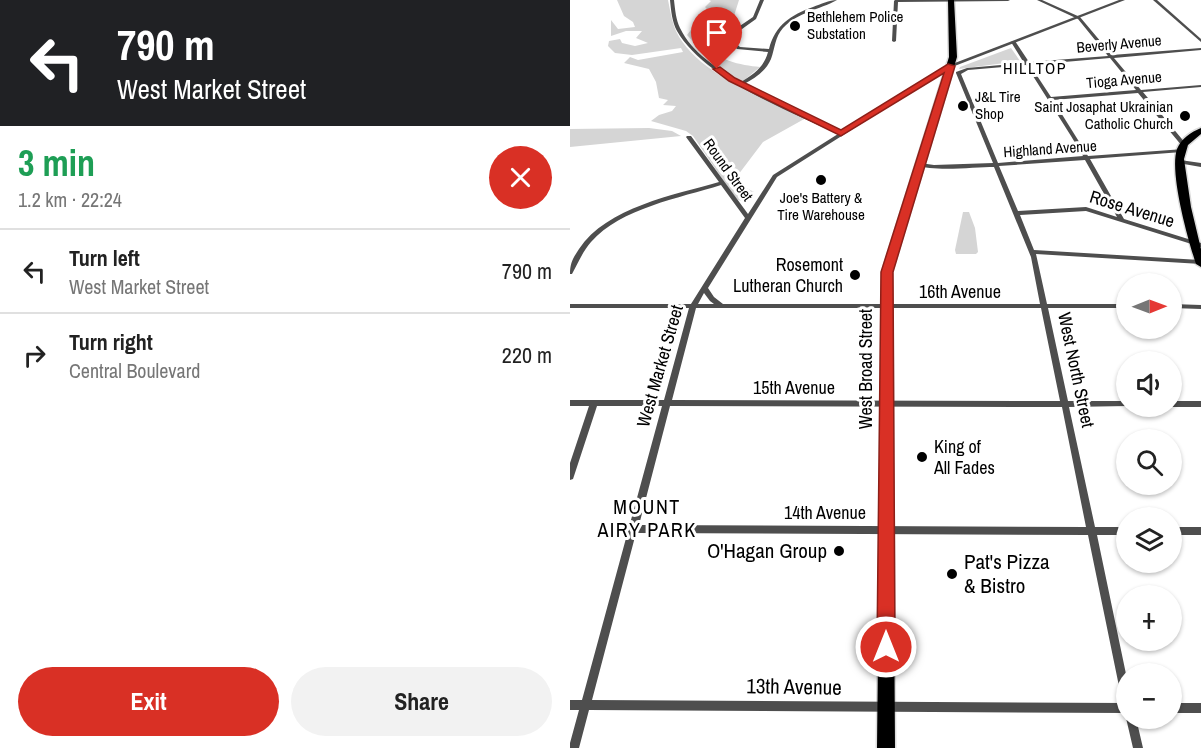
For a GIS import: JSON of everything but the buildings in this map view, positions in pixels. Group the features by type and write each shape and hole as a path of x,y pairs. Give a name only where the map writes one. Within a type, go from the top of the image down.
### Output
{"main road":[{"name":"West Broad Street","path":"886,748 889,263 951,66 954,50 951,1"},
{"path":"1200,263 1180,162 1183,147 1201,131"}],"street":[{"path":"672,0 677,26 682,36 699,55 741,84 841,134"},
{"path":"762,0 754,18 733,33 730,40 739,48 771,51"},
{"path":"741,84 763,68 777,33 789,21 835,0"},
{"path":"894,40 895,2 1008,0"},
{"path":"1040,0 1078,17 1183,147"},
{"path":"951,66 1123,0"},
{"path":"1155,0 1201,40"},
{"path":"1013,42 1087,158 1122,220"},
{"name":"Beverly Avenue","path":"967,69 1201,49"},
{"name":"West Market Street","path":"574,748 693,306 775,176 951,66"},
{"name":"West North Street","path":"967,69 958,74 1033,252 1119,663"},
{"path":"929,79 945,82"},
{"name":"Tioga Avenue","path":"1050,99 1201,86"},
{"name":"Round Street","path":"689,137 748,218"},
{"name":"Highland Avenue","path":"920,165 934,167 997,165 1183,147"},
{"path":"1180,162 1201,165"},
{"path":"570,273 588,241 610,224 638,210 723,183"},
{"name":"Rose Avenue","path":"1017,213 1080,208 1197,244"},
{"path":"1033,252 1200,263"},
{"path":"704,288 712,299 722,306"},
{"name":"16th Avenue","path":"570,306 1116,306"},
{"path":"1182,306 1201,307"},
{"name":"15th Avenue","path":"570,403 1116,404"},
{"path":"570,476 594,403"},
{"path":"1182,404 1201,404"},
{"name":"14th Avenue","path":"632,529 1116,531"},
{"path":"1182,531 1201,531"},
{"name":"13th Avenue","path":"570,705 1116,708"},
{"path":"1182,708 1201,708"},
{"path":"1134,729 1138,748"}],"shaded area":[{"path":"617,0 668,0 676,31 686,47 699,60 734,84 806,118 763,142 735,179 737,183 754,192 748,202 738,200 732,193 693,136 686,131 651,121 659,115 672,111 676,106 663,105 668,100 659,98 656,82 649,69 624,63 630,57 638,60 683,52 681,48 632,55 615,53 608,46 609,41 620,39 622,43 635,46 648,43 636,38 642,31 626,31 611,36 611,20 618,29 635,27 633,22 624,16"},
{"path":"709,0 739,0 733,19 712,31 707,41 716,53 729,61 760,67 742,82 713,63 687,35 700,18 708,20 714,17 705,7 711,1"},
{"path":"1011,48 1020,61 959,69 960,67"},
{"path":"649,128 672,131 681,136 570,147 570,129"},
{"path":"963,212 969,212 975,228 978,252 976,254 956,254"}],"place":[{"name":"Bethlehem Police Substation","path":"795,26"},
{"name":"J&L Tire Shop","path":"963,106"},
{"name":"Saint Josaphat Ukrainian Catholic Church","path":"1185,116"},
{"name":"Joe's Battery & Tire Warehouse","path":"821,180"},
{"name":"Rosemont Lutheran Church","path":"855,275"},
{"name":"King of All Fades","path":"922,457"},
{"name":"O'Hagan Group","path":"839,551"},
{"name":"Pat's Pizza & Bistro","path":"952,574"}],"district":[{"name":"HILLTOP","path":"1035,68"},
{"name":"MOUNT AIRY PARK","path":"647,518"}],"route":[{"path":"717,69 732,80 841,134 951,66 887,272 886,647"}]}
